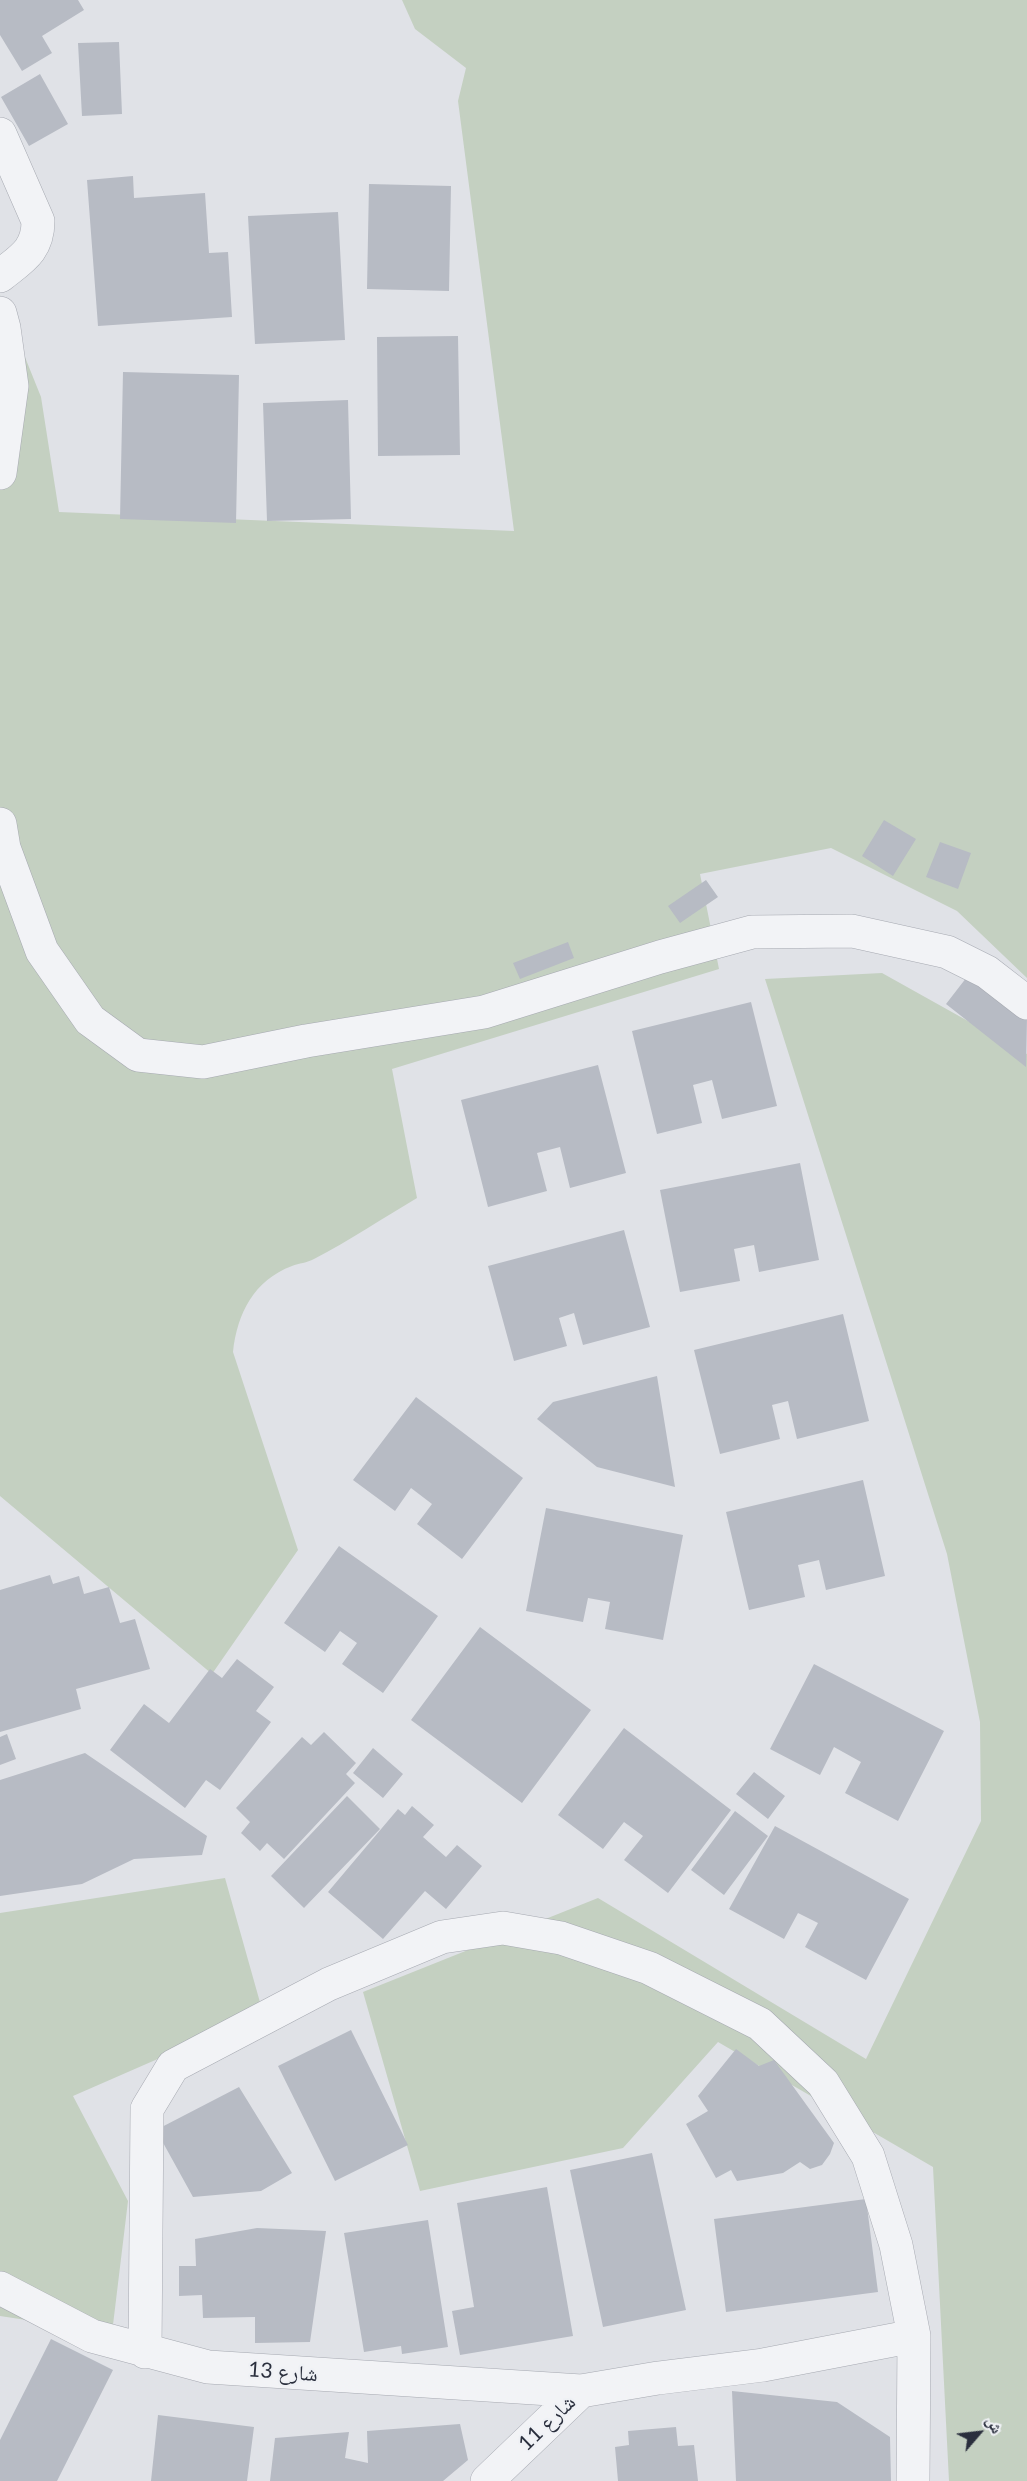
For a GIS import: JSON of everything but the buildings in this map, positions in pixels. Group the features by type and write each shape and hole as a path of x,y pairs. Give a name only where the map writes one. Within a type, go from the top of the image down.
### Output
{"street":[{"path":"0,134 38,221 38,234 30,251 0,276"},
{"path":"0,314 12,386 0,474"},
{"path":"0,824 4,848 42,951 90,1020 138,1055 203,1062 306,1041 484,1012 660,957 752,932 852,932 947,952 987,972 1027,1003"},
{"path":"145,2352 147,2109 173,2066 329,1984 442,1937 503,1928 561,1938 649,1968 760,2024 823,2083 868,2156 896,2245 914,2336 913,2481"},
{"name":"شارع 13","path":"0,2288 92,2336 208,2367 581,2391 658,2378 763,2365 914,2336"},
{"name":"شارع 11","path":"487,2481 581,2391"}],"green space":[{"path":"402,0 1027,0 1027,978 957,911 831,848 700,874 719,969 392,1069 417,1198 327,1252 279,1272 267,1280 250,1300 239,1324 233,1352 298,1550 212,1674 0,1496 0,295 41,397 59,512 514,531 458,101 466,68 415,29"},
{"path":"882,973 1027,1054 1027,2481 949,2481 933,2167 718,2042 623,2148 420,2191 363,1992 598,1898 866,2059 981,1821 980,1722 947,1554 765,979"},
{"path":"225,1878 263,2013 73,2096 128,2201 112,2333 0,2316 0,1913"}]}
